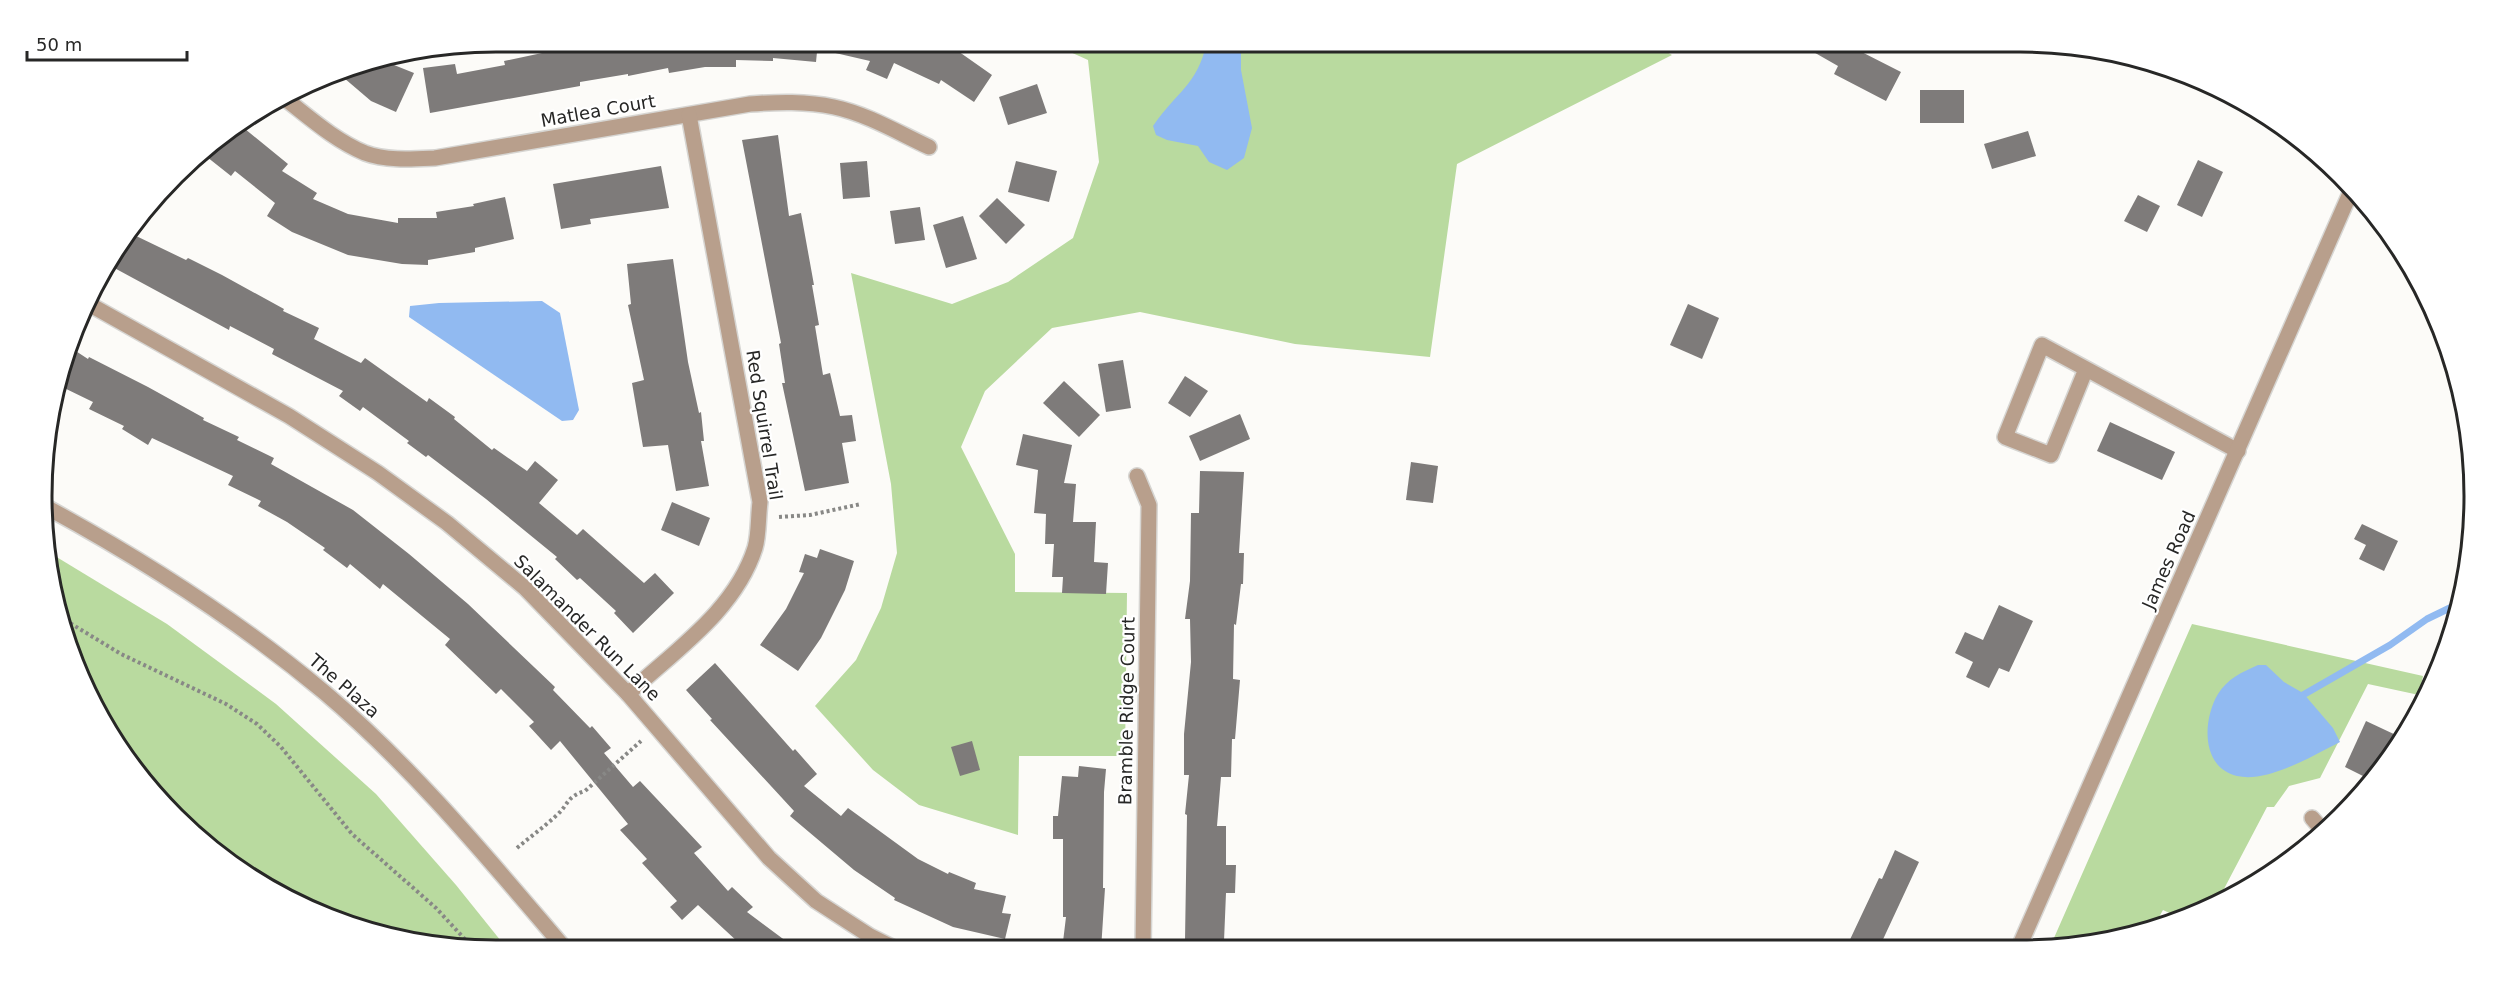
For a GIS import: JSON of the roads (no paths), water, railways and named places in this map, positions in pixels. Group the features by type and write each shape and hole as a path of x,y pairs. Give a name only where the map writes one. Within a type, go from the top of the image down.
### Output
{"street":[{"name":"Matlea Court","path":"291,103 335,137 366,153 402,159 435,158 750,104 793,102 835,107 872,120 929,147"},
{"name":"Red Squirrel Trail","path":"628,694 720,610 738,583 755,547 760,502 689,116"},
{"name":"James Road","path":"2022,940 2348,199"},
{"name":"Salamander Run Lane","path":"95,307 289,416 378,473 447,524 525,588 628,694 769,858 816,901 878,940"},
{"path":"2086,369 2051,455 2005,437 2042,345 2238,451"},
{"name":"Bramble Ridge Court","path":"1137,476 1149,505 1143,940"},
{"name":"The Plaza","path":"52,511 168,578 268,647 325,693 426,790 557,940"},
{"path":"2312,818 2318,825"}],"water":[{"path":"1204,52 1241,52 1241,70 1252,128 1244,158 1227,170 1209,162 1198,146 1167,140 1156,135 1153,126 1192,79"},
{"path":"542,301 560,313 579,410 573,420 562,421 409,317 410,306 439,303"},
{"path":"2258,665 2266,665 2284,682 2303,693 2333,728 2340,742 2276,772 2262,776 2237,776 2225,771 2216,763 2211,753 2208,741 2209,716 2218,694 2226,684 2241,673"}],"waterway":[{"path":"2296,699 2390,645 2427,619 2449,609"}]}
